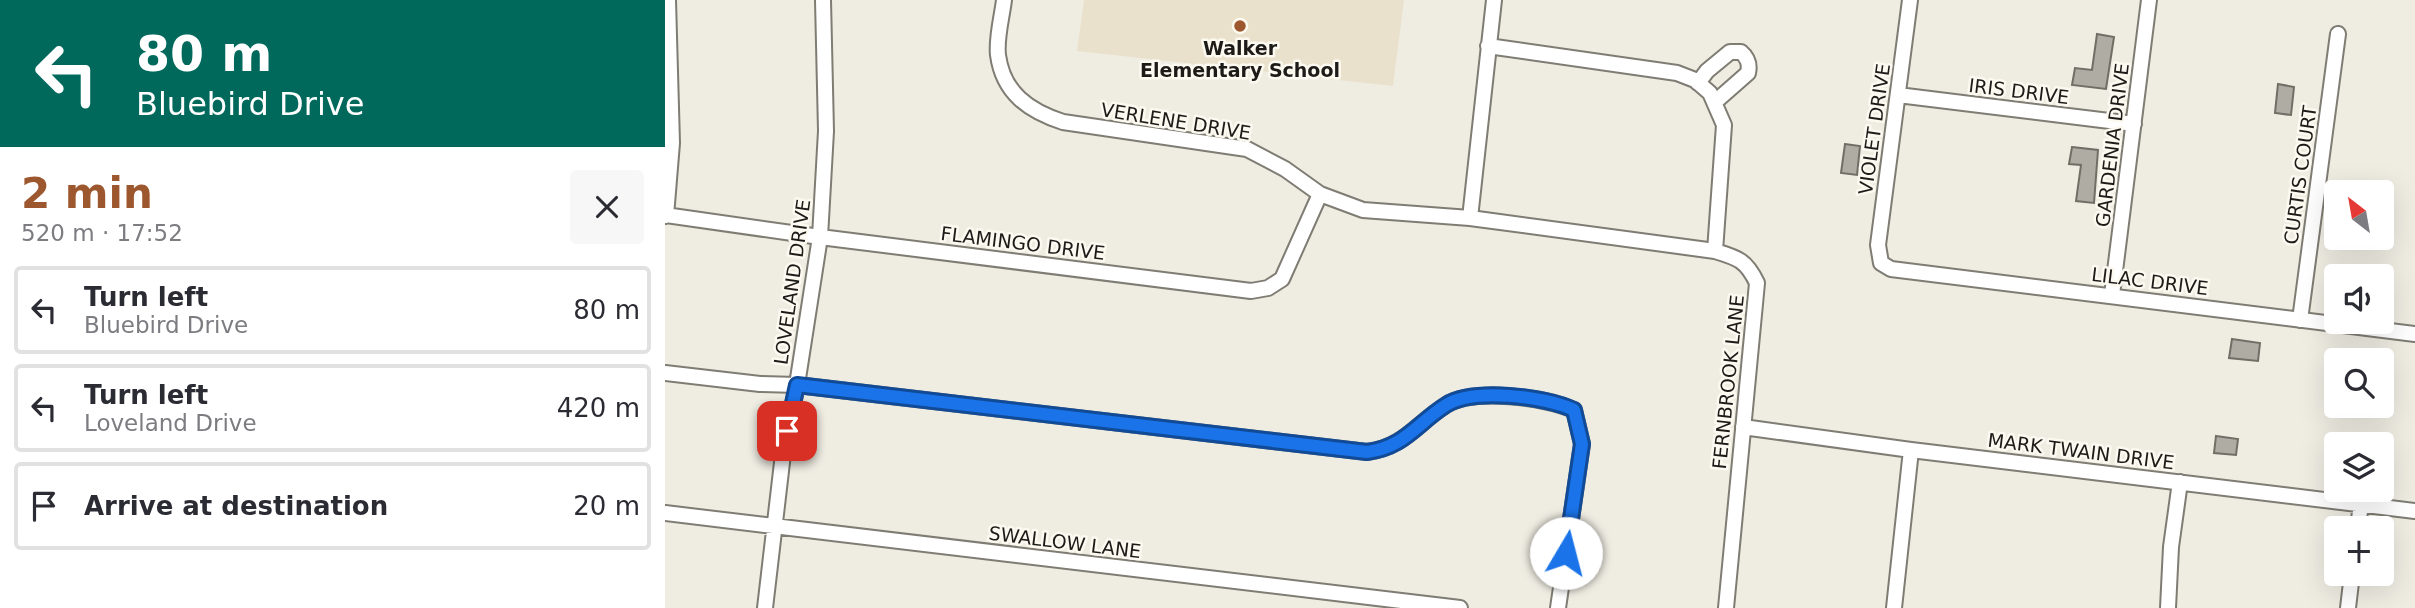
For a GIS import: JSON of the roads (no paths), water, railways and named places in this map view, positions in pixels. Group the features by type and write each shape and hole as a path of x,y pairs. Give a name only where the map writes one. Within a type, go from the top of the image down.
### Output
{"street":[{"path":"666,216 673,143 668,0"},
{"name":"LOVELAND DRIVE","path":"765,608 783,454 797,385 820,237 826,131 823,0"},
{"name":"VERLENE DRIVE","path":"1005,0 998,54 1003,72 1012,92 1039,114 1063,122 1247,149 1285,169 1319,194 1363,210 1470,218 1715,251"},
{"path":"1470,218 1494,0"},
{"name":"VIOLET DRIVE","path":"1881,263 1878,245 1910,0"},
{"name":"GARDENIA DRIVE","path":"2112,295 2149,0"},
{"name":"CURTIS COURT","path":"2300,320 2338,34"},
{"path":"1488,46 1677,73 1698,83 1710,93 1724,125 1715,251"},
{"path":"1698,83 1707,71 1730,52 1741,52 1746,56 1749,62 1748,73 1715,102"},
{"name":"IRIS DRIVE","path":"1898,95 2134,124"},
{"name":"FLAMINGO DRIVE","path":"666,216 1251,291 1268,288 1282,279 1319,194"},
{"name":"FERNBROOK LANE","path":"1715,251 1740,259 1750,268 1757,283 1725,608"},
{"name":"LILAC DRIVE","path":"1881,263 1891,269 2415,334"},
{"path":"665,373 760,384 797,385 1367,452 1385,450 1403,440 1447,404 1463,399 1480,396 1561,404 1574,410 1582,444 1558,608"},
{"name":"MARK TWAIN DRIVE","path":"1743,427 2415,511"},
{"path":"1894,608 1912,450"},
{"path":"2168,608 2171,547 2180,482"},
{"path":"2359,516 2361,503"},
{"name":"SWALLOW LANE","path":"665,513 1459,608"},
{"path":"2348,608 2351,586"}],"place":[{"name":"Walker Elementary School","path":"1240,26"}]}
